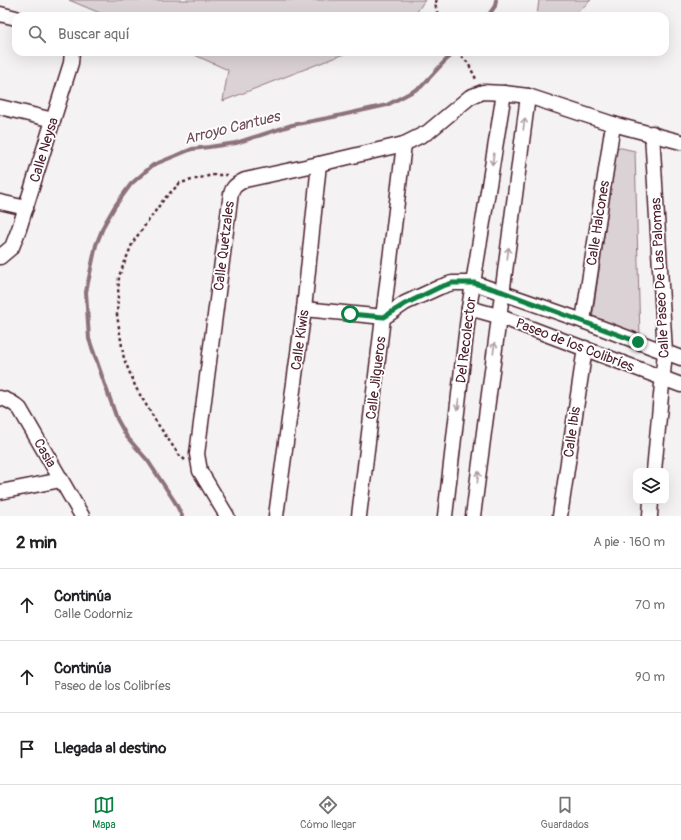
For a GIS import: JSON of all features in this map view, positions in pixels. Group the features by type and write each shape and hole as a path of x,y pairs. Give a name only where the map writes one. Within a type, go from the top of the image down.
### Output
{"street":[{"path":"0,14 12,17"},
{"name":"Calle Neysa","path":"0,256 12,247 26,208 71,63 72,56"},
{"name":"Calle Quetzales","path":"227,516 200,471 197,454 231,191 234,186 245,180 404,144 428,132 470,97 483,92 528,96 614,124 681,142"},
{"name":"Del Recolector","path":"444,516 469,308 504,93"},
{"name":"Del Recolector","path":"473,516 528,96"},
{"path":"0,107 53,120"},
{"name":"Calle Halcones","path":"583,321 614,124"},
{"name":"Calle Paseo De Las Palomas","path":"652,134 665,352 654,468"},
{"name":"Calle Jilgueros","path":"359,516 404,144"},
{"name":"Calle Kiwis","path":"276,516 304,309 319,164"},
{"path":"0,202 26,208"},
{"name":"Paseo de los Colibríes","path":"384,317 405,304 440,287 452,283 474,283 503,292 681,358"},
{"name":"Paseo de los Colibríes","path":"469,308 498,316 681,385"},
{"path":"304,309 384,317"},
{"name":"Calle Ibis","path":"560,516 584,348"},
{"name":"Casia","path":"0,398 8,400 20,409 82,516"},
{"path":"0,492 61,480"},
{"path":"650,516 651,504"}],"path":[{"path":"437,0 435,3 437,12"},
{"path":"461,56 468,63 483,92"},
{"path":"200,471 190,465 179,455 136,388 124,359 117,315 119,276 133,242 164,199 180,182 212,175 225,174 245,180"}],"shaded area":[{"path":"69,0 425,0 417,12 98,12"},
{"path":"539,0 591,0 578,12 538,12"},
{"path":"197,56 339,56 223,101 228,70"},
{"path":"617,147 635,151 640,338 592,319"}],"waterway":[{"name":"Arroyo Cantues","path":"491,12 495,6 496,0"},
{"name":"Arroyo Cantues","path":"182,516 175,502 148,461 127,437 117,419 89,339 86,292 96,245 104,225 115,206 131,184 153,165 192,149 236,143 292,125 387,105 421,87 451,56"}],"route":[{"path":"350,314 384,317 422,294 440,287 452,283 474,283 503,292 638,342"}]}
